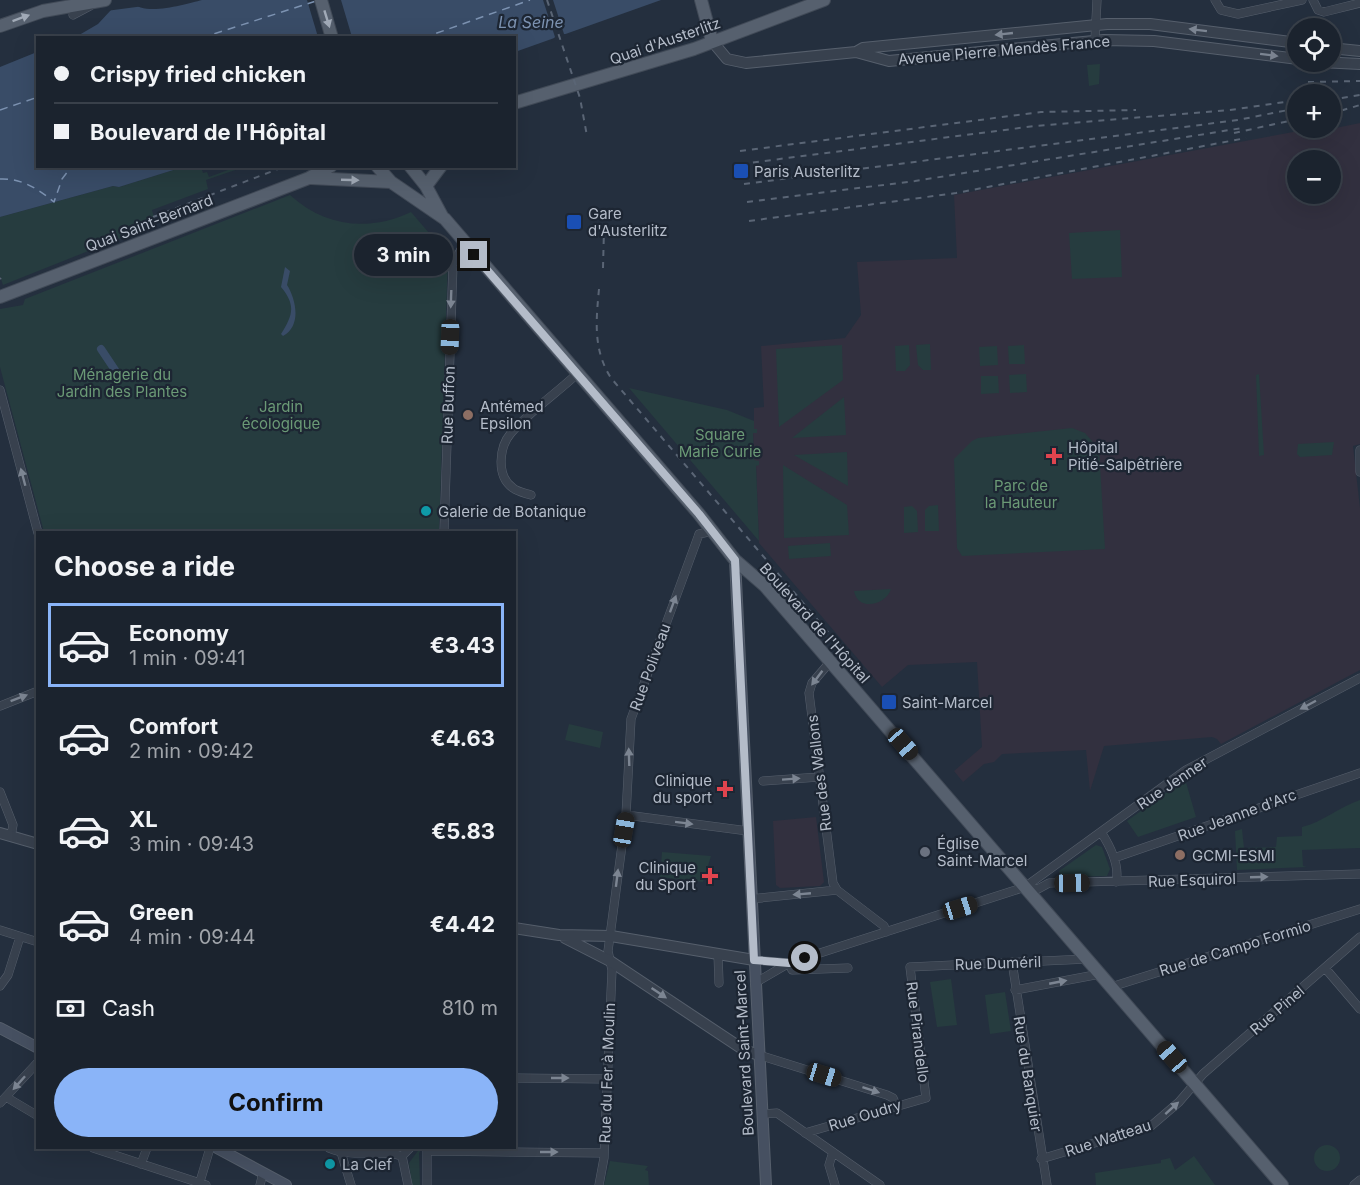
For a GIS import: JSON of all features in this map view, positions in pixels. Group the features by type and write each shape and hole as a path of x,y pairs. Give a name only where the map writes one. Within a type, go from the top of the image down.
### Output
{"main road":[{"path":"321,0 331,36"},
{"path":"701,0 710,35"},
{"name":"Quai d'Austerlitz","path":"516,102 583,81 612,76 710,35 824,0"},
{"path":"0,26 52,5 101,1"},
{"name":"Quai Saint-Bernard","path":"0,297 309,178 327,168"},
{"name":"Boulevard de l'Hôpital","path":"379,168 391,182 444,219 578,373 735,560 765,586 1282,1185"},
{"path":"391,182 410,168"},
{"path":"412,168 426,186 444,219"},
{"path":"426,186 440,168"},
{"name":"Quai Saint-Bernard","path":"309,178 391,182"},
{"name":"Boulevard Saint-Marcel","path":"735,560 766,1185"},
{"path":"0,1028 36,1047"},
{"path":"219,1149 286,1185"}],"street":[{"path":"1095,40 1097,0"},
{"path":"1215,0 1217,6 1226,12 1238,14 1302,0"},
{"path":"1313,0 1318,10 1324,12 1360,3"},
{"path":"73,15 101,1"},
{"name":"Avenue Pierre Mendès France","path":"856,52 863,48 1096,25 1150,24 1287,42"},
{"path":"1222,50 1224,33"},
{"name":"Avenue Pierre Mendès France","path":"710,35 727,59 746,63 856,52 889,61 1095,40 1154,41 1287,57"},
{"path":"1341,49 1360,51"},
{"path":"1341,63 1360,64"},
{"name":"Rue Buffon","path":"444,531 453,264 464,244"},
{"path":"531,495 516,490 508,483 502,465 504,448 511,433 578,373"},
{"path":"0,390 37,531"},
{"path":"1360,450 1360,472"},
{"name":"Rue Poliveau","path":"610,961 608,951 626,815 629,742 638,698 699,534 712,531"},
{"name":"Rue des Wallons","path":"830,662 812,683 809,693 833,883 837,890"},
{"name":"Rue Jenner","path":"1025,888 1186,770 1360,678"},
{"path":"0,705 36,693"},
{"name":"Rue Jeanne d'Arc","path":"1114,858 1360,773"},
{"path":"763,781 819,777"},
{"path":"0,792 13,825 12,836"},
{"path":"626,815 748,831"},
{"path":"0,832 36,843"},
{"path":"1101,832 1114,858 1118,874 1116,882"},
{"name":"Rue Esquirol","path":"1025,888 1038,889 1049,883 1360,874"},
{"path":"755,983 789,963 1025,888"},
{"path":"751,899 837,890 884,926 886,932"},
{"name":"Rue de Campo Formio","path":"1111,987 1360,909"},
{"path":"516,928 559,935 610,936 754,960 789,963"},
{"path":"1,930 36,941"},
{"path":"559,935 610,961 744,1050 887,1095 896,1105"},
{"path":"0,986 8,975 20,937"},
{"name":"Rue Pinel","path":"1196,1084 1203,1074 1360,938"},
{"path":"822,952 825,969"},
{"path":"718,954 719,983"},
{"name":"Rue Duméril","path":"910,967 1087,959"},
{"name":"Rue du Fer à Moulin","path":"599,1185 604,1153 612,970 610,961"},
{"name":"Rue du Banquier","path":"1012,962 1041,1159 1047,1185"},
{"path":"789,963 792,970 848,968"},
{"name":"Rue Pirandello","path":"910,967 926,1098"},
{"path":"1325,968 1360,1009"},
{"path":"1015,990 1100,974"},
{"path":"36,1064 3,1100 36,1115"},
{"path":"516,1078 606,1078"},
{"name":"Rue Watteau","path":"1041,1159 1151,1126 1196,1084"},
{"name":"Rue Oudry","path":"805,1133 926,1098"},
{"path":"762,1114 777,1113 880,1185"},
{"path":"96,1149 201,1184 210,1149"},
{"path":"141,1164 147,1149"},
{"path":"402,1156 409,1149"},
{"path":"351,1185 340,1150 392,1153 402,1156"},
{"path":"427,1185 428,1151 604,1153"},
{"path":"833,1152 829,1165 835,1185"},
{"path":"402,1156 408,1185"},
{"path":"260,1185 263,1173"},
{"path":"1354,1185 1360,1180"}],"shaded area":[{"name":"Hôpital Pitié-Salpêtrière","path":"1360,123 1360,444 1353,446 1360,508 1360,670 1221,744 1212,737 1104,746 1090,791 1086,750 1002,754 994,762 984,764 963,782 954,771 982,747 977,662 908,665 882,687 759,543 756,466 758,461 754,461 753,433 757,433 754,429 754,408 764,407 761,346 845,338 861,315 857,262 957,258 954,195 1287,133 1287,138 1341,138 1341,127"},
{"path":"816,817 824,882 820,886 780,888 776,885 773,821"}],"green space":[{"path":"1100,64 1099,84 1089,86 1087,65"},
{"path":"180,168 201,168 203,173 207,172 209,177 233,168 241,168 206,180 208,189 152,210 156,224 3,285 0,276 0,217 113,186 119,187"},
{"path":"290,195 318,214 348,223 379,222 411,212 448,255 439,531 44,531 0,367 0,309 23,305 25,299"},
{"path":"1120,230 1122,277 1072,279 1069,233"},
{"path":"930,344 931,370 923,370 918,365 916,345"},
{"path":"842,345 843,380 779,427 776,349"},
{"path":"909,345 910,365 905,371 896,371 895,346"},
{"path":"1024,345 1025,364 1009,364 1008,346"},
{"path":"997,346 998,365 980,366 979,347"},
{"path":"1026,374 1027,392 1010,393 1009,375"},
{"path":"1259,374 1264,455 1259,456 1256,375"},
{"path":"981,376 998,376 999,393 981,394"},
{"name":"Square Marie Curie","path":"629,388 727,410 754,421 754,429 757,429 757,433 753,433 754,460 759,461 759,465 756,466 759,541"},
{"path":"844,397 846,435 792,438"},
{"name":"Parc de la Hauteur","path":"1072,428 1085,433 1099,449 1105,549 962,556 957,548 954,459 978,438"},
{"path":"1334,442 1332,455 1300,457 1297,454 1298,444"},
{"path":"847,452 848,486 794,455"},
{"path":"783,465 847,505 849,535 784,538"},
{"path":"938,505 939,531 925,531 925,510 929,506"},
{"path":"912,506 917,511 918,532 904,533 904,507"},
{"path":"830,543 831,556 789,559 788,546"},
{"path":"891,589 884,599 872,604 861,602 854,591"},
{"path":"569,724 603,732 600,748 565,740"},
{"path":"1185,779 1196,817 1138,837 1127,821"},
{"path":"1360,800 1360,848 1302,850 1303,866 1307,867 1237,870 1235,831 1242,829 1244,848 1276,847 1277,837 1302,836 1302,827"},
{"path":"1096,845 1102,847 1110,869 1107,876 1061,877 1059,871"},
{"path":"662,852 711,856 703,882 660,877"},
{"path":"951,979 957,1025 937,1027 930,982"},
{"path":"1005,992 1011,1031 990,1034 985,995"},
{"path":"1327,1145 1336,1149 1340,1158 1336,1167 1327,1171 1318,1167 1314,1158 1318,1149"},
{"path":"421,1149 419,1153 420,1185 412,1185 409,1163"},
{"path":"1194,1156 1215,1185 1096,1185 1095,1173 1161,1163 1161,1160 1170,1158 1175,1170"},
{"path":"610,1161 648,1166 645,1170 648,1171 649,1185 604,1185"}],"water":[{"name":"La Seine","path":"202,0 661,0 516,52 516,36 77,36 98,24 111,10 132,2 146,9"},
{"path":"36,52 36,168 180,168 119,187 113,186 0,217 0,67"},
{"path":"285,267 290,271 287,285 293,297 296,312 293,326 283,336 281,334 291,310 289,299 281,287"}],"pier":[{"path":"111,0 135,0 144,6 106,11"},
{"path":"307,0 341,0 352,36 318,36"},
{"path":"543,0 553,0 564,34 572,35 551,42 555,37"}],"waterway":[{"path":"101,349 115,370"}],"ferry route":[{"path":"429,36 530,0"},
{"path":"207,36 316,1"},
{"path":"0,110 36,98"},
{"path":"0,179 15,180 29,185 54,202 62,179 70,168"}],"railway":[{"path":"547,0 580,98 587,136"},
{"path":"1308,82 1360,81"},
{"path":"1341,98 1360,95"},
{"path":"741,164 1035,126 1230,110 1287,102"},
{"path":"1341,111 1360,105"},
{"path":"740,151 1041,112 1136,110"},
{"path":"744,184 1238,120 1287,110"},
{"path":"1234,133 1287,121"},
{"path":"747,202 915,181 1242,128"},
{"path":"749,221 956,193 1246,138"},
{"path":"153,217 278,169"},
{"path":"603,268 604,229"},
{"path":"599,289 597,335 601,357 611,378 845,652"}],"place":[{"name":"Paris Austerlitz","path":"741,171"},
{"name":"Gare d'Austerlitz","path":"574,222"},
{"name":"Antémed Epsilon","path":"468,415"},
{"name":"Hôpital Pitié-Salpêtrière","path":"1054,456"},
{"name":"Galerie de Botanique","path":"426,511"},
{"name":"Saint-Marcel","path":"889,702"},
{"name":"Clinique du sport","path":"725,789"},
{"name":"Église Saint-Marcel","path":"925,852"},
{"name":"GCMI-ESMI","path":"1180,855"},
{"name":"Clinique du Sport","path":"710,876"},
{"name":"La Clef","path":"330,1164"}],"route":[{"path":"474,255 699,514 735,560 754,960 789,963 805,958"}],"park label":[{"name":"Ménagerie du Jardin des Plantes","path":"122,382"},
{"name":"Jardin écologique","path":"281,414"}]}
